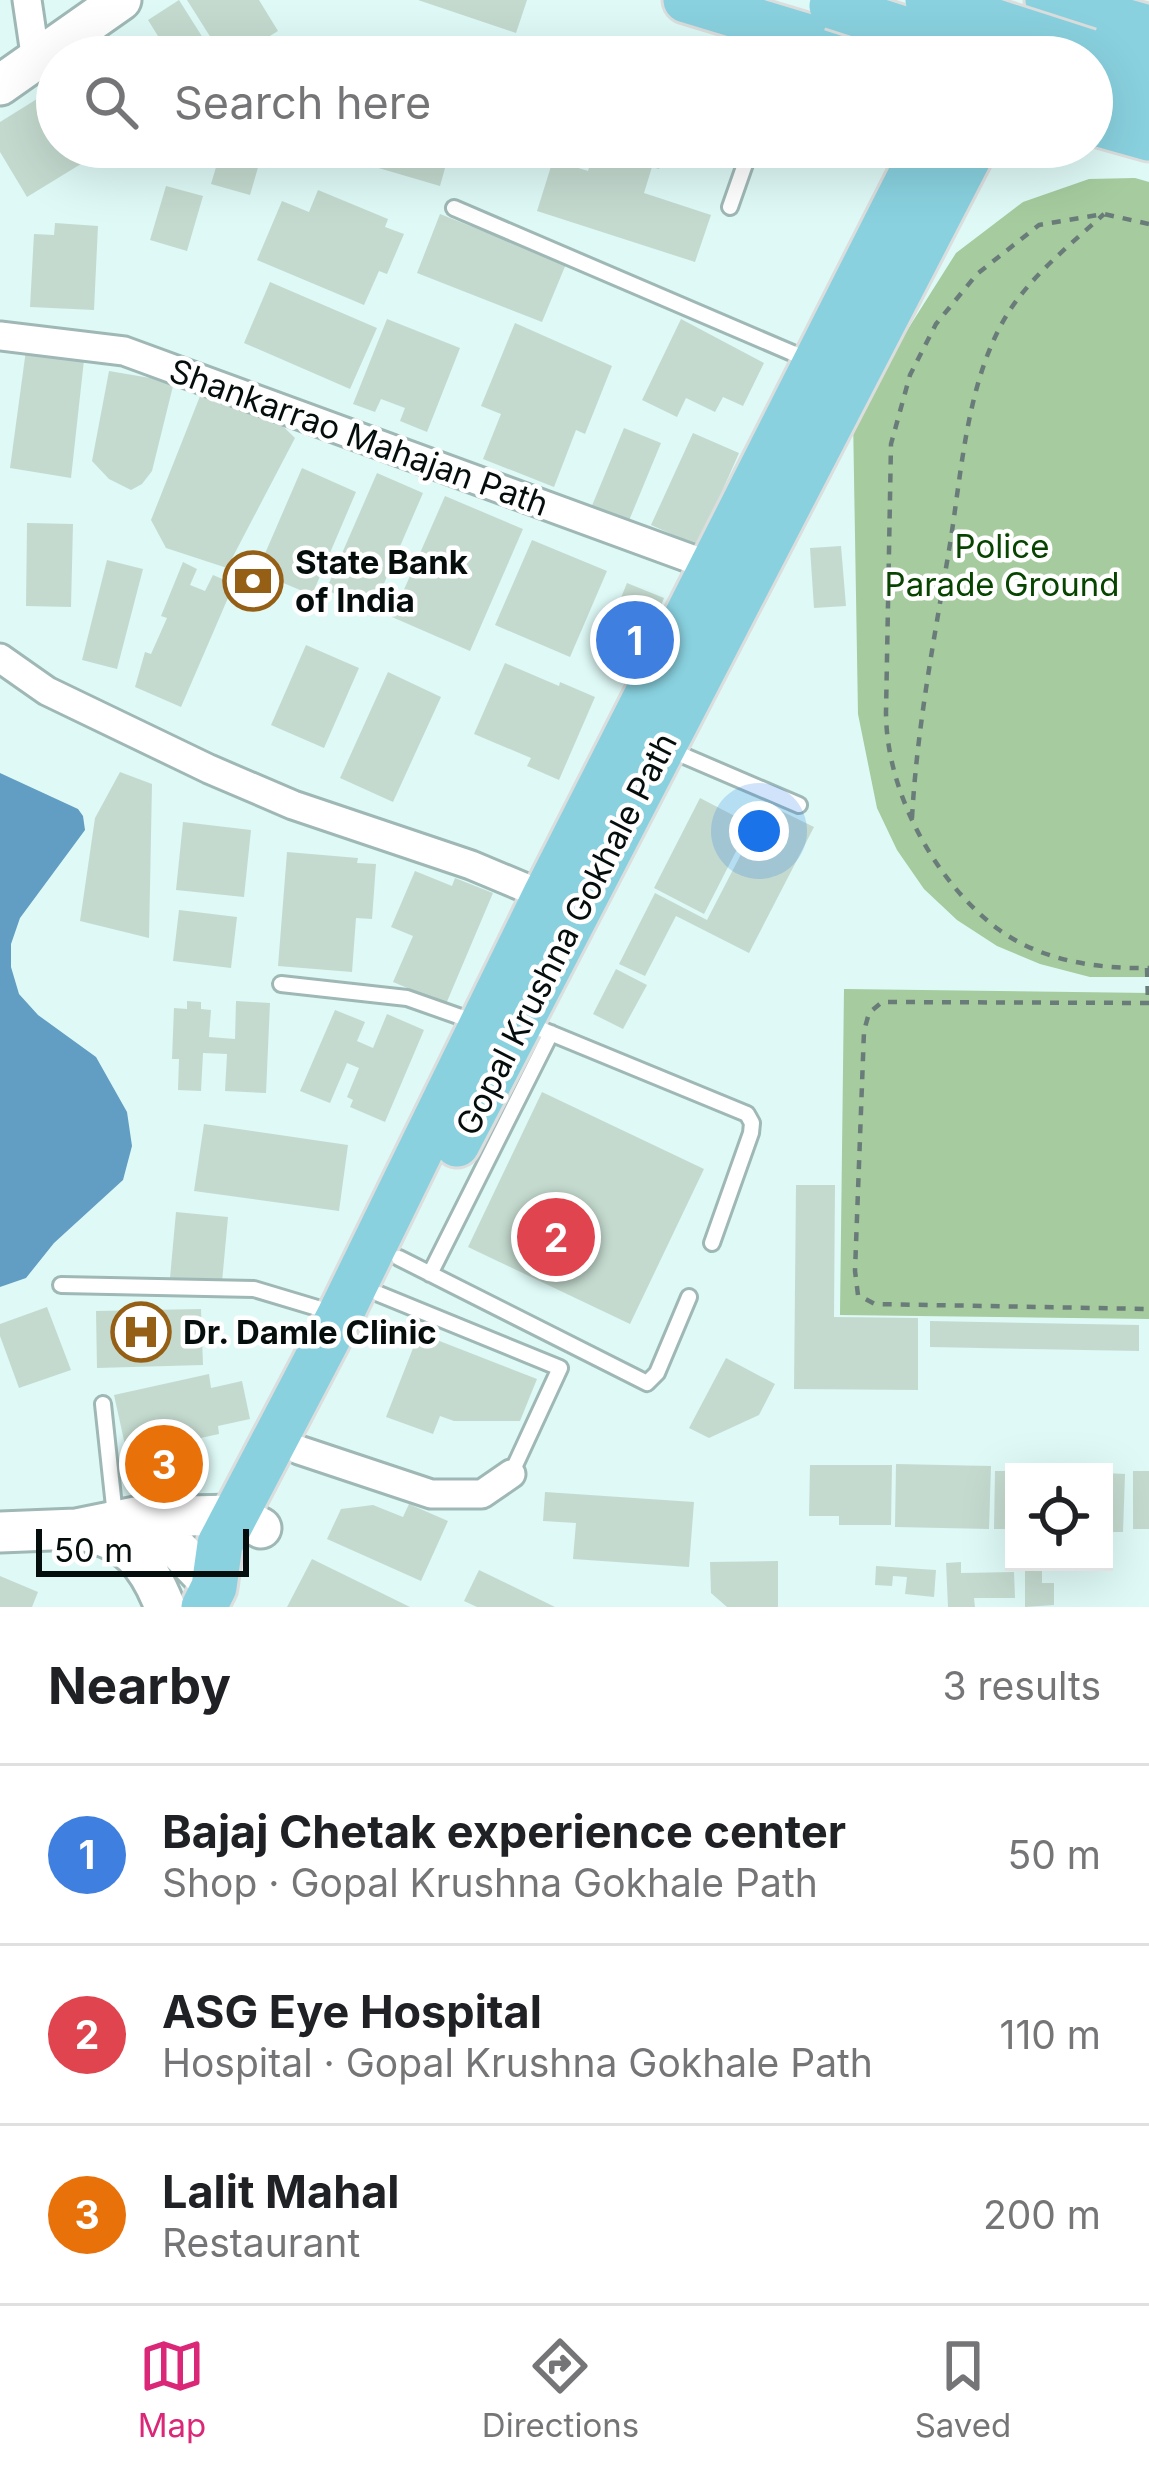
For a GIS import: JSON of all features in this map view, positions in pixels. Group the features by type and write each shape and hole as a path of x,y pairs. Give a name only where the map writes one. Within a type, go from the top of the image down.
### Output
{"main road":[{"path":"686,0 876,36"},
{"path":"928,0 1010,36"},
{"path":"1042,36 1068,2 1149,28"},
{"path":"1113,70 1149,68"},
{"path":"1113,84 1149,105"},
{"path":"1113,128 1149,137"},
{"name":"Gopal Krushna Gokhale Path","path":"215,1600 244,1556 249,1522 387,1285 518,1026 545,896 914,168"},
{"name":"Gopal Krushna Gokhale Path","path":"249,1522 298,1450 387,1285 963,168"}],"street":[{"path":"0,85 35,61 27,0"},
{"path":"71,36 122,0"},
{"name":"Shankarrao Mahajan Path","path":"0,336 124,351 711,566"},
{"path":"0,658 47,691 230,778 545,896"},
{"path":"298,1450 431,1494 482,1494 511,1474"},
{"path":"125,1519 171,1542 215,1600"},
{"path":"0,1532 76,1529 125,1519 249,1522"},
{"path":"76,1529 126,1545 154,1578 165,1607"}],"lane":[{"path":"730,207 744,168"},
{"path":"454,208 816,363"},
{"path":"663,747 799,805"},
{"path":"281,984 406,998 518,1026 747,1114 751,1133 712,1243"},
{"path":"61,1285 254,1289 387,1285 647,1383 657,1373 689,1297"},
{"path":"387,1285 560,1368 511,1474"},
{"path":"103,1404 125,1519"}],"path":[{"path":"1149,224 1104,214 1039,225 977,274 935,324 910,375 891,444 886,747 897,791 912,818 950,878 999,930 1058,958 1106,969 1148,968 1149,1003 882,1002 869,1013 864,1031 855,1270 857,1295 874,1304 1149,1309"},
{"path":"912,818 931,657 963,465 988,352 1009,310 1044,269 1104,214"}],"green space":[{"name":"Police Parade Ground","path":"1089,179 1149,182 1149,977 1090,977 997,946 957,920 924,889 897,850 877,808 858,714 853,416 956,253 1023,202"},
{"path":"844,989 1149,993 1149,1319 840,1315"}],"water":[{"path":"0,773 78,809 83,816 85,830 20,918 11,944 11,967 19,994 38,1015 96,1057 127,1112 132,1146 123,1180 54,1243 26,1278 0,1287"}],"building":[{"path":"179,0 202,36 158,36 148,20"},
{"path":"187,0 259,0 278,31 270,36 210,36"},
{"path":"418,0 527,0 516,33"},
{"path":"36,100 36,168 74,168 27,197 0,152 0,122"},
{"path":"216,168 258,168 250,195 211,184"},
{"path":"378,168 445,168 440,186"},
{"path":"550,168 652,168 644,193 711,215 695,262 537,211"},
{"path":"166,186 203,196 187,251 150,240"},
{"path":"318,190 388,219 385,227 404,234 387,274 379,271 364,305 257,260 282,201 309,212"},
{"path":"440,214 566,264 542,322 417,273"},
{"path":"55,223 98,226 94,310 30,307 34,234 54,235"},
{"path":"270,282 377,328 350,389 244,343"},
{"path":"387,319 460,348 427,432 400,421 405,408 381,399 375,412 353,404"},
{"path":"681,319 764,363 743,406 723,397 715,412 686,398 677,417 642,400"},
{"path":"515,323 612,366 585,434 576,430 554,487 483,459 501,414 481,406"},
{"path":"26,350 84,360 71,478 10,468"},
{"path":"109,371 174,382 152,471 131,490 109,479 92,461"},
{"path":"204,386 261,405 295,438 227,568 166,548 151,520"},
{"path":"624,428 661,443 628,523 591,508"},
{"path":"693,433 739,453 698,546 651,525"},
{"path":"302,468 356,492 312,595 257,572"},
{"path":"377,473 423,493 373,609 326,590"},
{"path":"445,496 523,529 470,651 392,617"},
{"path":"27,523 73,524 71,607 26,606"},
{"path":"532,540 607,571 570,657 495,625"},
{"path":"841,546 846,606 814,608 810,548"},
{"path":"107,560 143,569 117,669 82,660"},
{"path":"183,562 197,569 190,585 205,591 213,575 234,584 181,707 135,687 145,652 151,654 167,618 161,616"},
{"path":"627,583 664,598 633,676 595,661"},
{"path":"306,645 359,668 324,748 271,725"},
{"path":"505,663 595,697 559,780 527,766 531,758 474,734"},
{"path":"388,672 441,697 393,802 340,778"},
{"path":"120,772 152,784 149,938 80,921 95,818"},
{"path":"700,798 750,824 704,914 654,888"},
{"path":"767,804 814,827 749,953 676,916 645,976 619,964 655,893 707,920"},
{"path":"183,822 251,830 244,897 176,890"},
{"path":"287,852 376,864 372,919 356,918 352,972 278,966"},
{"path":"415,871 452,886 455,878 493,893 446,1004 393,982 413,936 391,927"},
{"path":"179,910 237,917 231,968 173,961"},
{"path":"616,969 647,985 623,1029 593,1014"},
{"path":"187,1001 201,1002 201,1009 211,1010 209,1037 235,1039 236,1001 270,1003 266,1093 225,1091 227,1054 203,1053 201,1091 178,1090 179,1059 172,1059 174,1008 187,1009"},
{"path":"335,1010 365,1022 357,1041 373,1048 387,1014 424,1030 385,1122 350,1107 353,1100 347,1097 359,1068 347,1063 330,1103 300,1091"},
{"path":"542,1092 704,1169 630,1324 468,1247"},
{"path":"204,1124 348,1145 339,1211 194,1191"},
{"path":"796,1185 835,1185 834,1317 918,1318 918,1390 794,1389"},
{"path":"176,1212 228,1217 222,1282 170,1278"},
{"path":"47,1307 71,1370 19,1388 0,1324"},
{"path":"201,1309 203,1365 97,1368 96,1311"},
{"path":"930,1321 1139,1325 1139,1351 930,1347"},
{"path":"419,1333 537,1379 520,1421 454,1421 440,1416 433,1434 386,1417"},
{"path":"726,1358 775,1384 759,1415 709,1438 689,1428"},
{"path":"209,1374 211,1388 242,1381 250,1419 218,1426 219,1434 127,1454 114,1395"},
{"path":"896,1464 991,1466 989,1529 895,1527"},
{"path":"810,1465 892,1465 891,1525 839,1525 839,1516 809,1516"},
{"path":"995,1471 1005,1471 1005,1529 994,1529"},
{"path":"1133,1471 1149,1471 1149,1529 1133,1529"},
{"path":"1113,1473 1125,1474 1123,1532 1113,1532"},
{"path":"545,1492 694,1502 689,1567 573,1559 576,1523 543,1521"},
{"path":"409,1504 448,1521 421,1581 327,1539 341,1509 373,1505 403,1517"},
{"path":"312,1559 410,1607 287,1607"},
{"path":"778,1561 778,1607 727,1607 711,1593 710,1562"},
{"path":"961,1562 961,1573 1014,1572 1015,1598 974,1598 975,1607 948,1607 946,1563"},
{"path":"876,1566 936,1570 934,1597 905,1594 907,1577 893,1576 892,1586 875,1585"},
{"path":"479,1570 555,1607 477,1607 464,1601"},
{"path":"1025,1571 1042,1571 1042,1583 1054,1583 1054,1605 1025,1607"},
{"path":"0,1576 38,1592 32,1607 0,1607"}],"place":[{"name":"State Bank of India","path":"253,581"},
{"name":"Bajaj Chetak experience center","path":"635,640"},
{"name":"ASG Eye Hospital","path":"556,1237"},
{"name":"Dr. Damle Clinic","path":"141,1332"},
{"name":"Lalit Mahal","path":"164,1464"}]}
